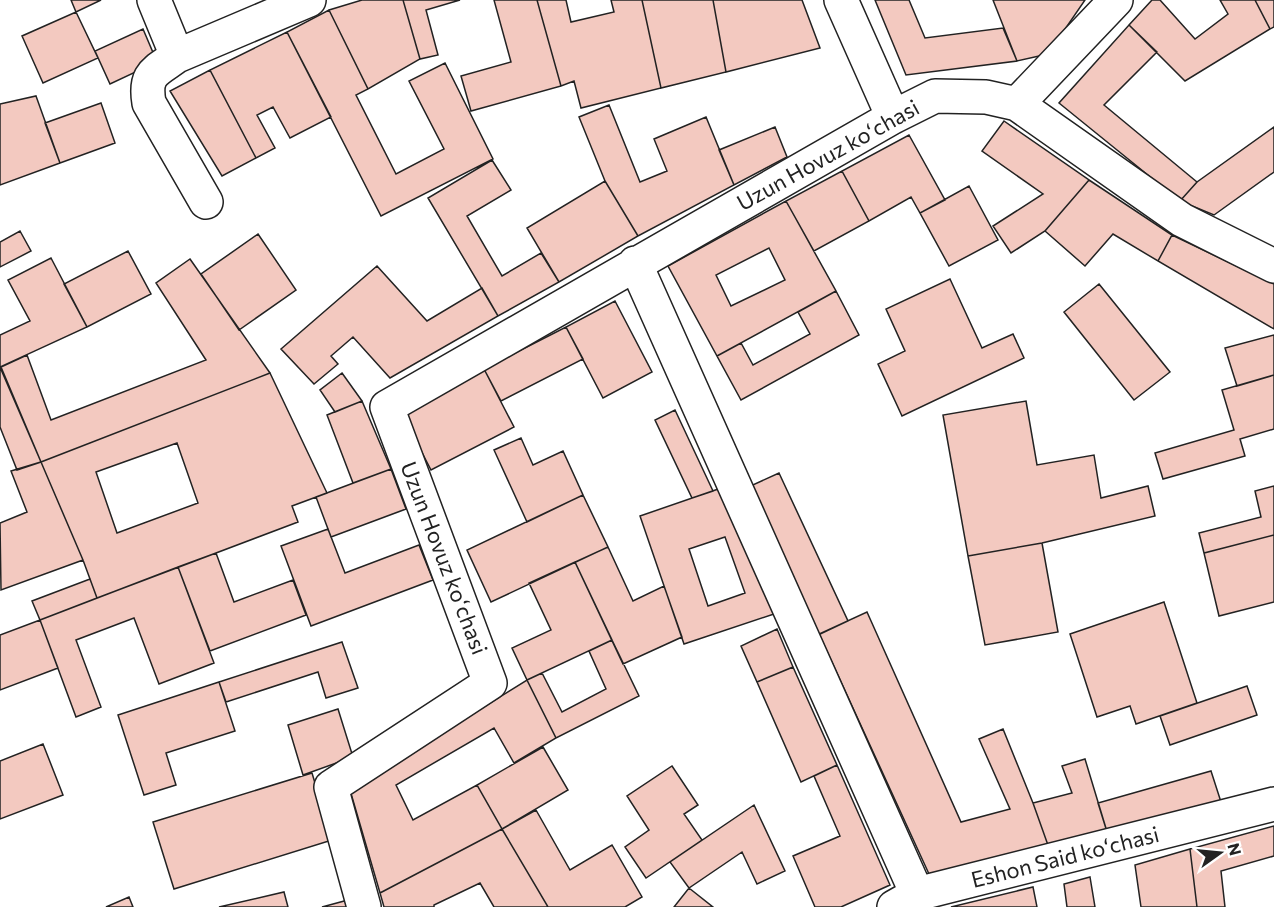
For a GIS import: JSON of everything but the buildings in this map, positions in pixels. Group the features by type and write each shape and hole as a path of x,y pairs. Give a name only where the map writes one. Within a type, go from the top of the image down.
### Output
{"street":[{"path":"154,0 177,56"},
{"path":"206,202 149,102 146,86 151,75 177,56 309,0"},
{"path":"842,0 893,117"},
{"path":"1017,104 1116,0"},
{"name":"Uzun Hovuz koʻchasi","path":"364,907 331,787 490,683 387,407 635,263 893,117 935,96 986,97 1017,104 1182,220 1274,266"},
{"path":"635,263 905,901"},
{"name":"Eshon Said koʻchasi","path":"905,901 1274,804"}]}
